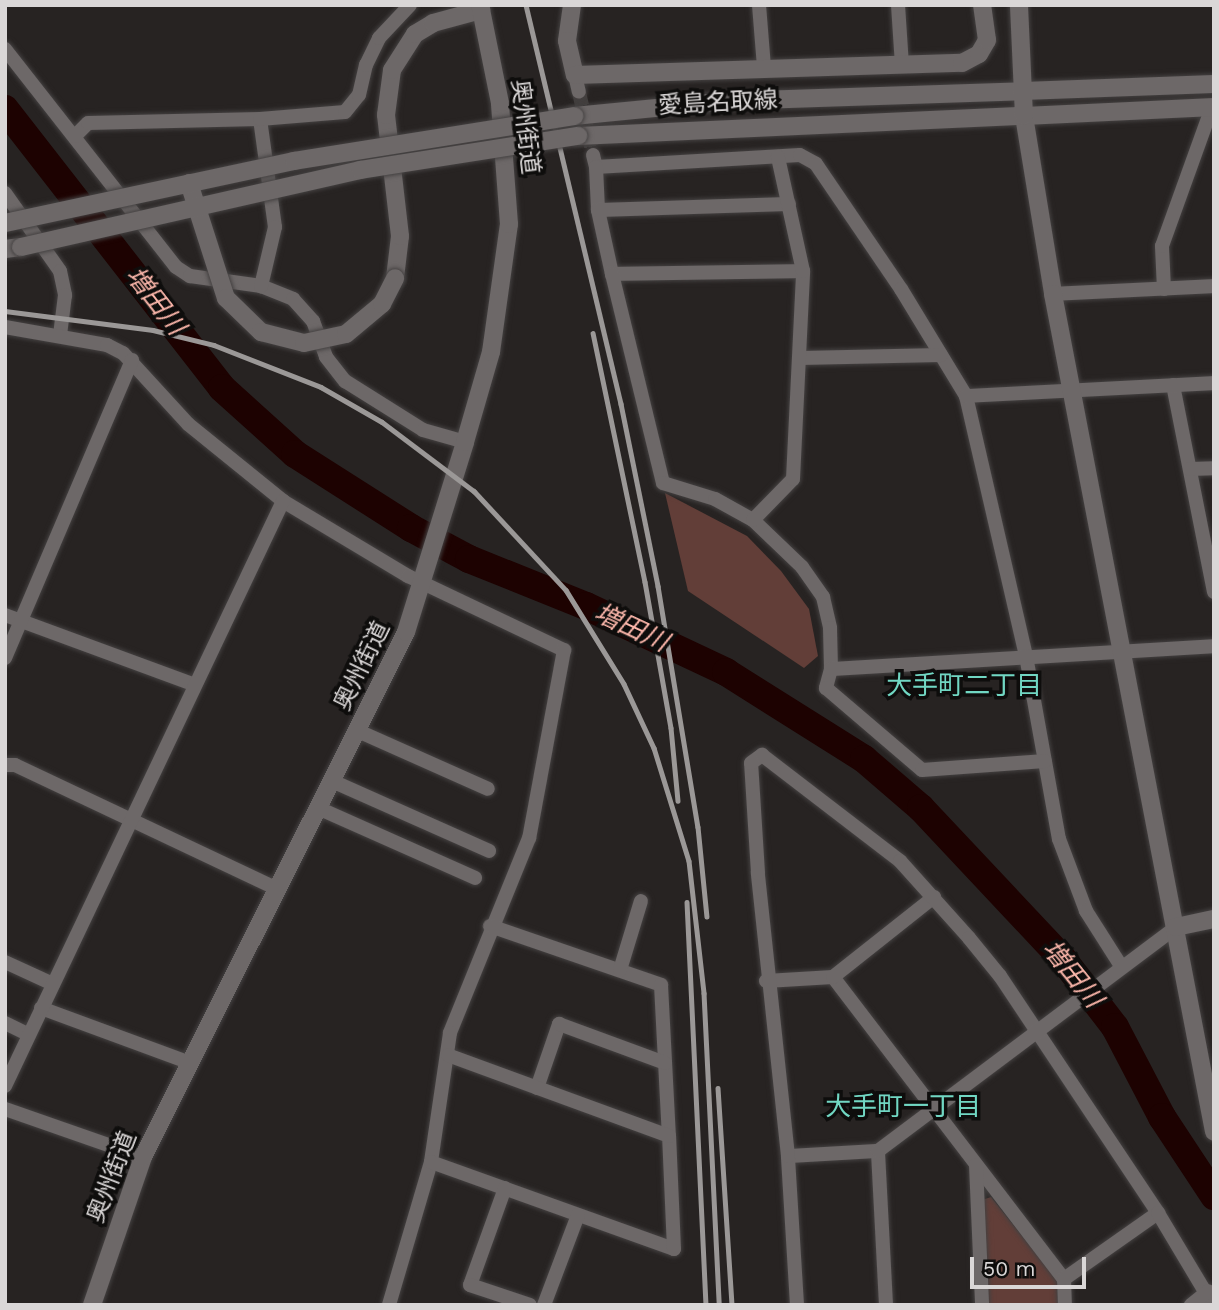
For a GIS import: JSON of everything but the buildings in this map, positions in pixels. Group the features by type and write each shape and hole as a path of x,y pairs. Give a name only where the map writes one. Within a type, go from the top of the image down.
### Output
{"main road":[{"path":"572,5 567,41 577,83 764,67 962,63 979,54 988,32 982,5"},
{"path":"1019,5 1024,116 1053,294 1214,1132"},
{"path":"189,183 195,210 226,298 245,321 283,341 323,341 346,334 382,304 395,278 400,236 386,115 392,70 415,34 433,23 481,8"},
{"name":"奥州街道","path":"93,1305 143,1157 188,1062 407,632 466,442 491,352 509,224 500,103 481,8"},
{"name":"愛島名取線","path":"5,223 189,183 470,130 574,116 728,101 1214,83"},
{"name":"愛島名取線","path":"13,248 195,210 360,170 578,136 1213,107"},
{"path":"1176,927 1214,919"}],"street":[{"path":"75,136 88,122 260,119 345,112 359,95 366,65 379,38 410,5"},
{"path":"759,5 764,67"},
{"path":"898,5 902,66"},
{"path":"5,49 176,267 208,281 261,286 293,299 305,310 326,358 345,381 423,430 466,442"},
{"path":"1164,289 1162,246 1213,107"},
{"path":"260,119 275,227 261,286"},
{"path":"1045,761 922,770 826,688 831,669 823,597 802,566 753,520 715,499 663,483 598,210 594,161 800,155 816,163 967,396 1026,656 1045,761 1059,839 1086,911 1121,966"},
{"path":"753,520 793,479 803,271 778,157"},
{"path":"5,193 60,271 65,295 60,335"},
{"path":"598,210 789,204"},
{"path":"612,274 803,271"},
{"path":"1053,294 1214,286"},
{"path":"5,327 107,345 132,360 188,424 283,500 423,579 564,650 529,838 490,926 450,1033 449,1055 431,1162 388,1305"},
{"path":"800,358 941,355"},
{"path":"5,658 106,414 132,360"},
{"path":"967,396 1214,383"},
{"path":"1173,385 1210,558 1214,593"},
{"path":"1190,469 1214,468"},
{"path":"5,1086 283,500"},
{"path":"5,615 195,685"},
{"path":"831,669 1214,646"},
{"path":"358,731 488,789"},
{"path":"797,1305 789,1156 766,981 751,763 762,755 900,860 1000,976 1158,1213 1210,1298 1191,1305"},
{"path":"5,765 15,765 276,889"},
{"path":"332,781 489,850"},
{"path":"318,808 475,878"},
{"path":"766,981 833,978 934,897"},
{"path":"620,970 641,901"},
{"path":"431,1162 674,1249 661,985 490,926"},
{"path":"789,1156 878,1151 1176,927"},
{"path":"5,962 53,984"},
{"path":"833,978 1064,1279 1065,1305"},
{"path":"41,1009 188,1062"},
{"path":"5,1023 28,1034"},
{"path":"537,1087 559,1024 665,1063"},
{"path":"449,1055 669,1136"},
{"path":"5,1109 143,1157"},
{"path":"878,1151 886,1305"},
{"path":"976,1165 982,1305"},
{"path":"505,1188 470,1285 530,1305"},
{"path":"1064,1279 1158,1213"},
{"path":"544,1305 578,1215"}],"shaded area":[{"path":"665,493 747,536 781,571 809,609 818,656 804,668 688,591"},
{"path":"991,1197 1057,1280 1058,1305 988,1305 982,1200"}],"waterway":[{"name":"増田川","path":"5,109 222,388 295,454 411,528 469,559 586,606 726,672 864,759 921,808 1062,958 1115,1027 1162,1117 1214,1196"}],"tunnel":[{"path":"579,92 593,155"}],"railway":[{"path":"526,5 621,404 658,586 698,827 707,917"},
{"path":"5,311 153,330 214,345 321,387 382,422 474,491 566,590 624,684 654,748 689,861 704,993 719,1305"},
{"path":"593,333 645,582 671,728 678,801"},
{"path":"687,902 706,1305"},
{"path":"718,1088 732,1305"}],"district":[{"name":"大手町二丁目","path":"964,686"},
{"name":"大手町一丁目","path":"903,1107"}]}
